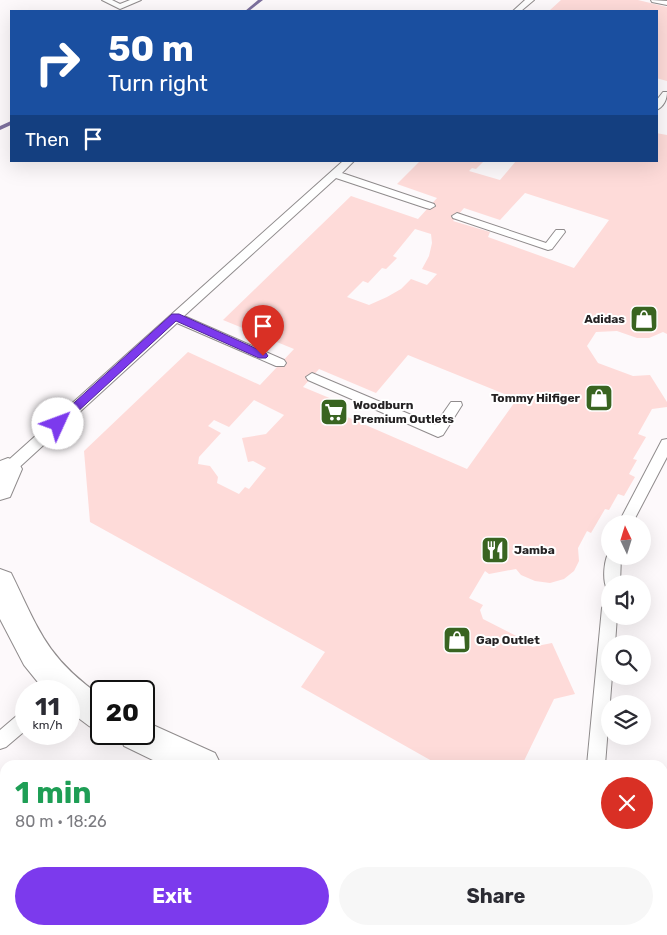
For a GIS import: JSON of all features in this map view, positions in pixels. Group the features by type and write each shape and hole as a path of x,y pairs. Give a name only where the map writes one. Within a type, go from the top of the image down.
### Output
{"street":[{"path":"0,582 16,623 37,659 55,680"},
{"path":"155,743 189,760"}],"lane":[{"path":"106,0 120,7 138,0"},
{"path":"518,10 530,0"},
{"path":"655,0 667,3"},
{"path":"658,104 666,94"},
{"path":"4,479 175,317 348,162"},
{"path":"335,174 430,206"},
{"path":"458,216 548,247 560,232"},
{"path":"175,317 280,364"},
{"path":"312,377 438,432 456,405"},
{"path":"630,515 667,444"},
{"path":"596,760 608,625"},
{"path":"0,741 15,728"}],"building":[{"path":"561,0 638,0 667,7 667,81 658,79 658,10 550,10"},
{"path":"658,133 667,135 667,334 663,332 649,338 637,338 617,331 596,332 587,346 598,363 633,376 650,375 667,402 667,407 652,409 638,434 646,437 633,459 637,460 629,474 635,477 624,496 618,494 609,510 605,509 591,533 587,531 578,548 579,561 574,571 564,579 550,583 535,581 521,575 516,569 489,574 485,571 469,598 483,605 480,610 483,619 530,643 532,647 552,643 575,694 554,699 524,760 430,760 301,687 325,652 90,522 84,451 188,352 260,385 294,349 223,320 351,196 418,219 437,198 397,184 419,162 483,162 476,169 472,168 469,171 500,180 515,162 658,162","holes":["525,193 609,220 574,268 488,237 490,232 453,221 464,208 500,220","415,229 431,234 432,243 429,256 422,269 437,274 427,285 411,279 401,289 369,305 347,297 363,281 368,283 382,268 386,269 397,258 393,256","408,355 517,399 467,469 338,413 344,404 303,387 319,369 376,393","254,400 284,415 266,434 242,438 248,462 253,461 266,468 249,489 245,487 239,494 217,483 218,477 210,466 198,464 199,457 221,433 208,426 214,420 229,427"]}],"waterway":[{"path":"248,10 261,0"},
{"path":"0,128 10,123"}],"place":[{"name":"Adidas","path":"644,319"},
{"name":"Tommy Hilfiger","path":"599,398"},
{"name":"Woodburn Premium Outlets","path":"334,412"},
{"name":"Jamba","path":"495,550"},
{"name":"Gap Outlet","path":"457,640"}],"route":[{"path":"58,424 175,317 263,356"}]}
